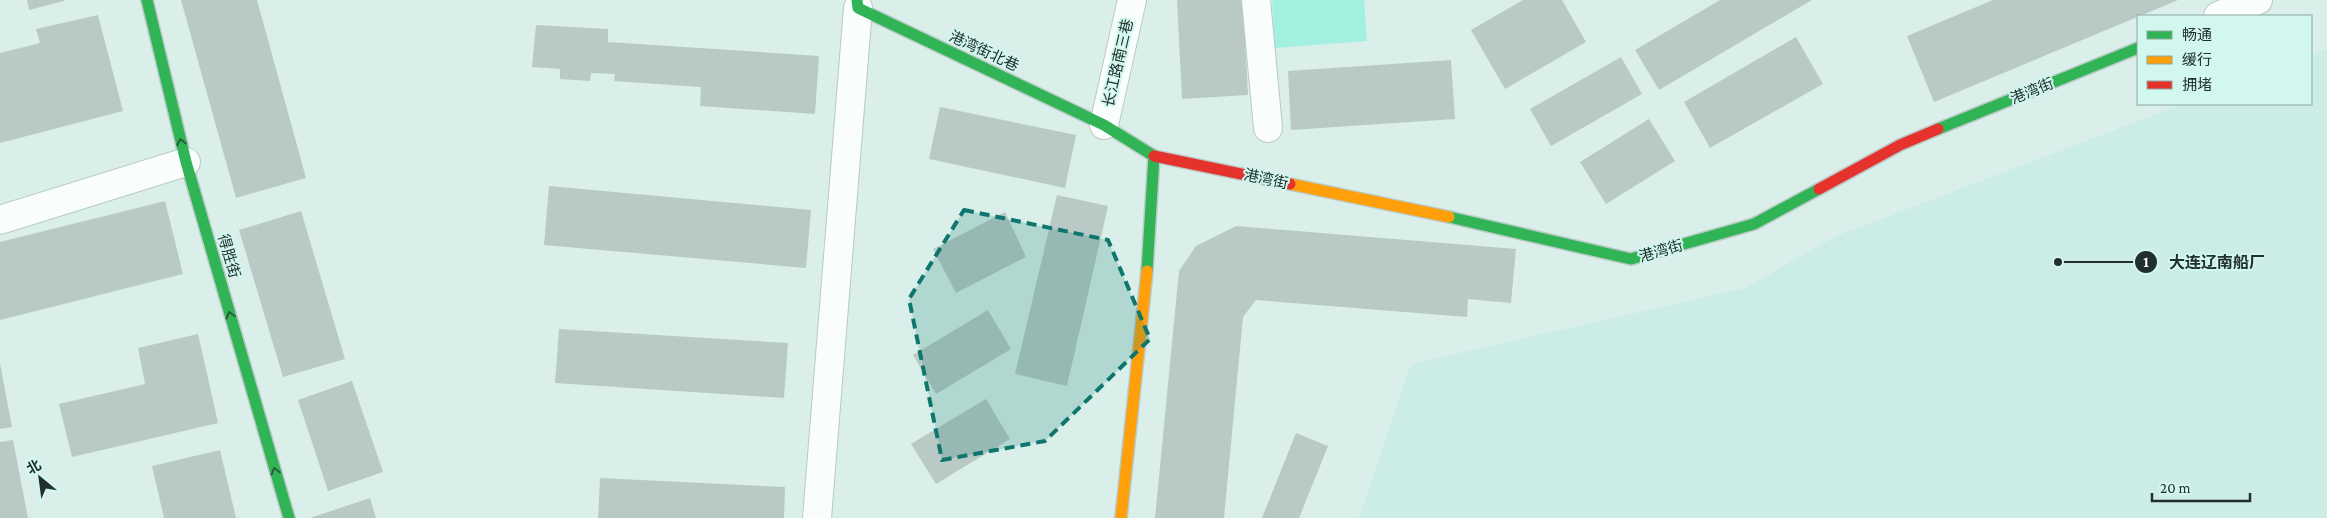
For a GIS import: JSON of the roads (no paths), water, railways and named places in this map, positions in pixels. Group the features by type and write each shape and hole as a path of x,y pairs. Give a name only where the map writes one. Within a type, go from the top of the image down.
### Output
{"street":[{"name":"得胜街","path":"147,0 186,162 289,518"},
{"name":"长江路南三巷","path":"1104,125 1132,0"},
{"path":"1256,0 1268,128"},
{"path":"2220,15 2258,0"},
{"path":"817,518 858,4"},
{"name":"港湾街北巷","path":"858,4 1104,125"},
{"name":"港湾街","path":"1104,125 1154,156 1395,206 1631,259 1754,224 1900,145 2137,48"},
{"path":"1121,518 1151,236 1154,156"},
{"path":"0,220 186,162"}],"place":[{"name":"大连辽南船厂","path":"2058,262"}]}
